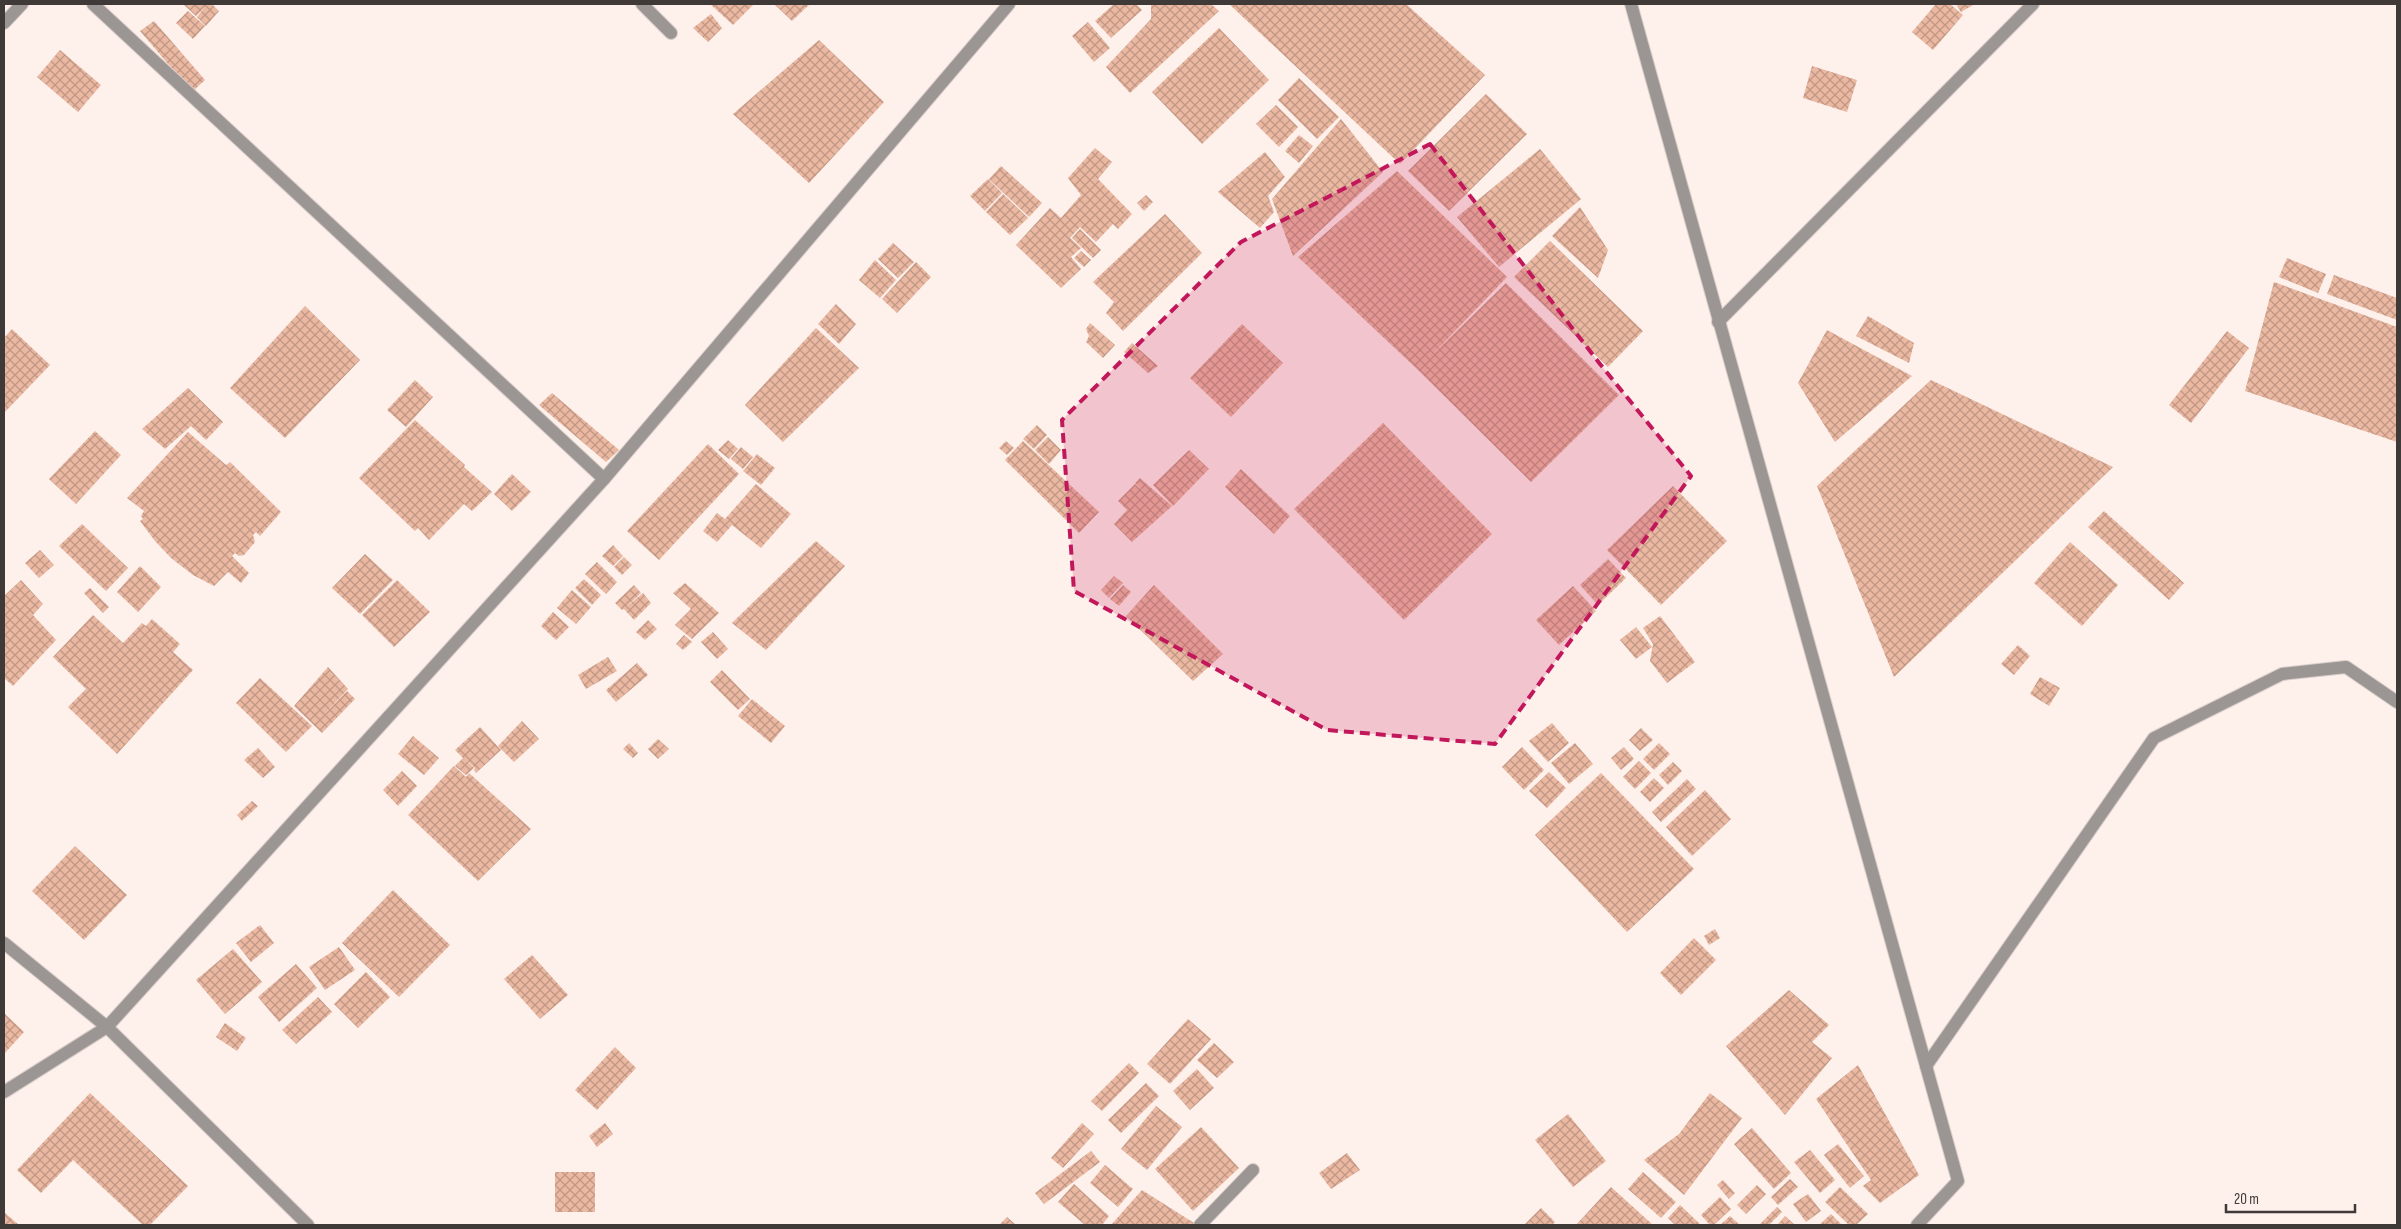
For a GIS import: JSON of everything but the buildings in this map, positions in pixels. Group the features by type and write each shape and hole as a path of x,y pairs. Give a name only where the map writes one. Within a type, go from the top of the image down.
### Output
{"street":[{"path":"4,23 22,4"},
{"path":"93,4 604,480"},
{"path":"642,4 671,33"},
{"path":"4,1092 107,1027 604,480 1009,4"},
{"path":"1631,4 1958,1181 1917,1225"},
{"path":"1718,322 2033,4"},
{"path":"1926,1066 2154,738 2282,674 2346,666 2397,702"},
{"path":"4,943 107,1027 308,1225"},
{"path":"1200,1225 1253,1170"}],"highlighted area":[{"path":"1430,144 1600,364 1691,476 1495,744 1327,730 1074,591 1062,420 1241,242"}]}
